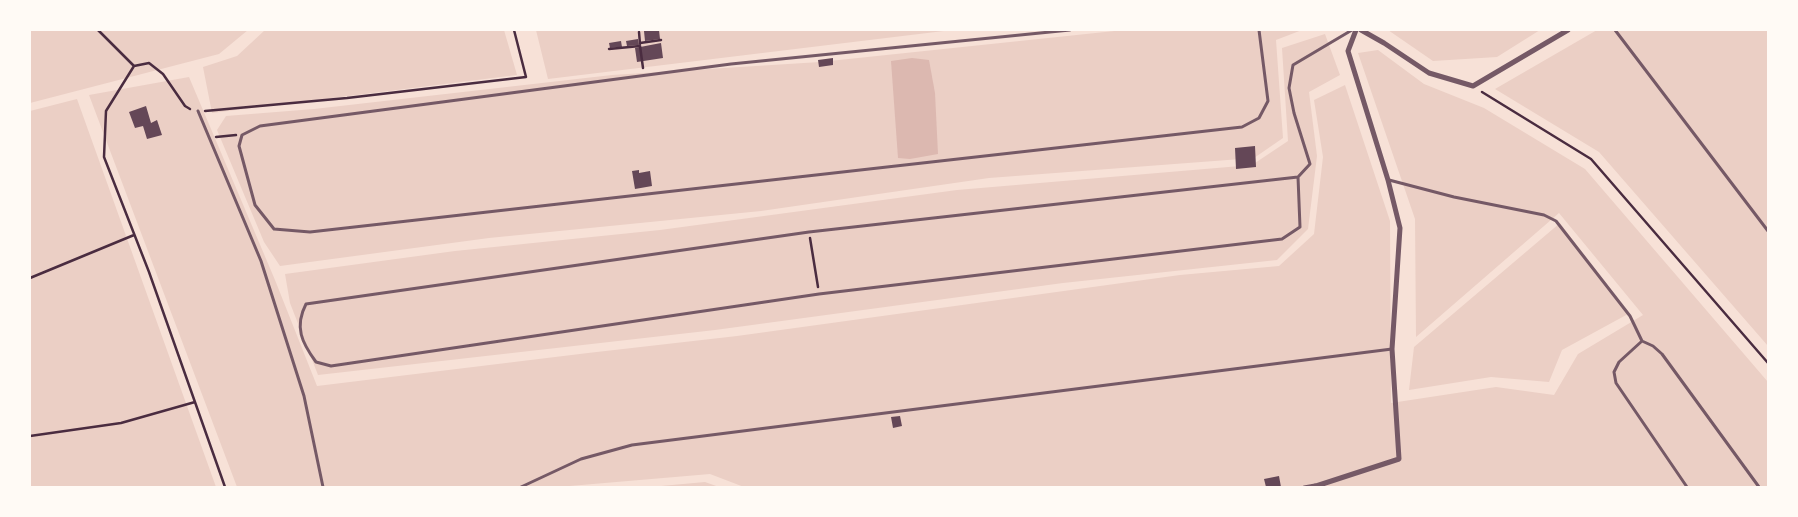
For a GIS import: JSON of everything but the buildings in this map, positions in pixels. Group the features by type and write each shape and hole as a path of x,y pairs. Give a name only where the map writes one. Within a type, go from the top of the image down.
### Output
{"street":[{"path":"1313,487 1399,459 1392,349 1400,228 1388,180 1348,51 1354,30"},
{"path":"1361,30 1429,72 1473,86 1568,30"}],"lane":[{"path":"1070,30 731,64 528,89 260,126 242,134 239,146 255,205 274,229 310,232 1242,127 1259,118 1268,101 1259,30"},
{"path":"1298,177 1300,227 1282,239 820,294 331,366 316,362 307,350 300,330 300,316 306,304 809,232 1298,177 1310,164 1294,114 1290,88 1293,65 1354,30"},
{"path":"1615,30 1768,231"},
{"path":"198,112 261,261 304,396 323,487"},
{"path":"1388,180 1544,215 1556,221 1630,316 1642,341 1653,346 1662,354 1759,487"},
{"path":"1642,341 1619,362 1614,372 1616,383 1687,487"},
{"path":"521,487 581,458 632,445 1392,349"},
{"path":"1304,487 1323,483"}],"path":[{"path":"98,30 134,66"},
{"path":"639,32 643,68"},
{"path":"609,49 661,40"},
{"path":"1473,86 1591,159 1768,363"},
{"path":"209,138 242,134"},
{"path":"809,232 813,264 820,294"},
{"path":"30,278 134,235"},
{"path":"30,436 121,422 195,402"}],"shaded area":[{"path":"30,30 248,30 219,54 30,103"},
{"path":"265,30 504,30 517,75 212,113 203,67 237,56"},
{"path":"536,30 952,30 548,79"},
{"path":"1124,30 1302,30 1276,40 1283,138 1254,158 989,178 761,211 489,238 280,266 264,242 217,130 226,116 314,109 612,75 820,62"},
{"path":"1388,30 1540,30 1497,57 1433,61"},
{"path":"1597,30 1768,30 1768,346 1599,152 1495,89"},
{"path":"1325,34 1340,75 1309,92 1317,156 1308,229 1277,260 1063,283 715,330 318,375 290,303 285,274 455,251 660,230 957,190 1252,165 1288,141 1282,48"},
{"path":"1378,50 1424,84 1484,108 1585,169 1768,382 1768,487 744,487 710,474 558,487 237,487 89,95 189,77 275,280 317,386 737,336 1180,275 1279,266 1314,234 1323,157 1314,100 1345,85 1390,221 1391,403 1496,387 1554,395 1578,354 1643,315 1559,213 1416,337 1415,219 1358,53"},
{"path":"912,58 929,60 935,93 938,154 910,159 898,158 891,61"},
{"path":"77,99 216,487 30,487 30,111"},
{"path":"1560,223 1628,314 1562,350 1549,382 1491,377 1409,390 1414,347"},
{"path":"705,482 719,487 650,487"}]}
